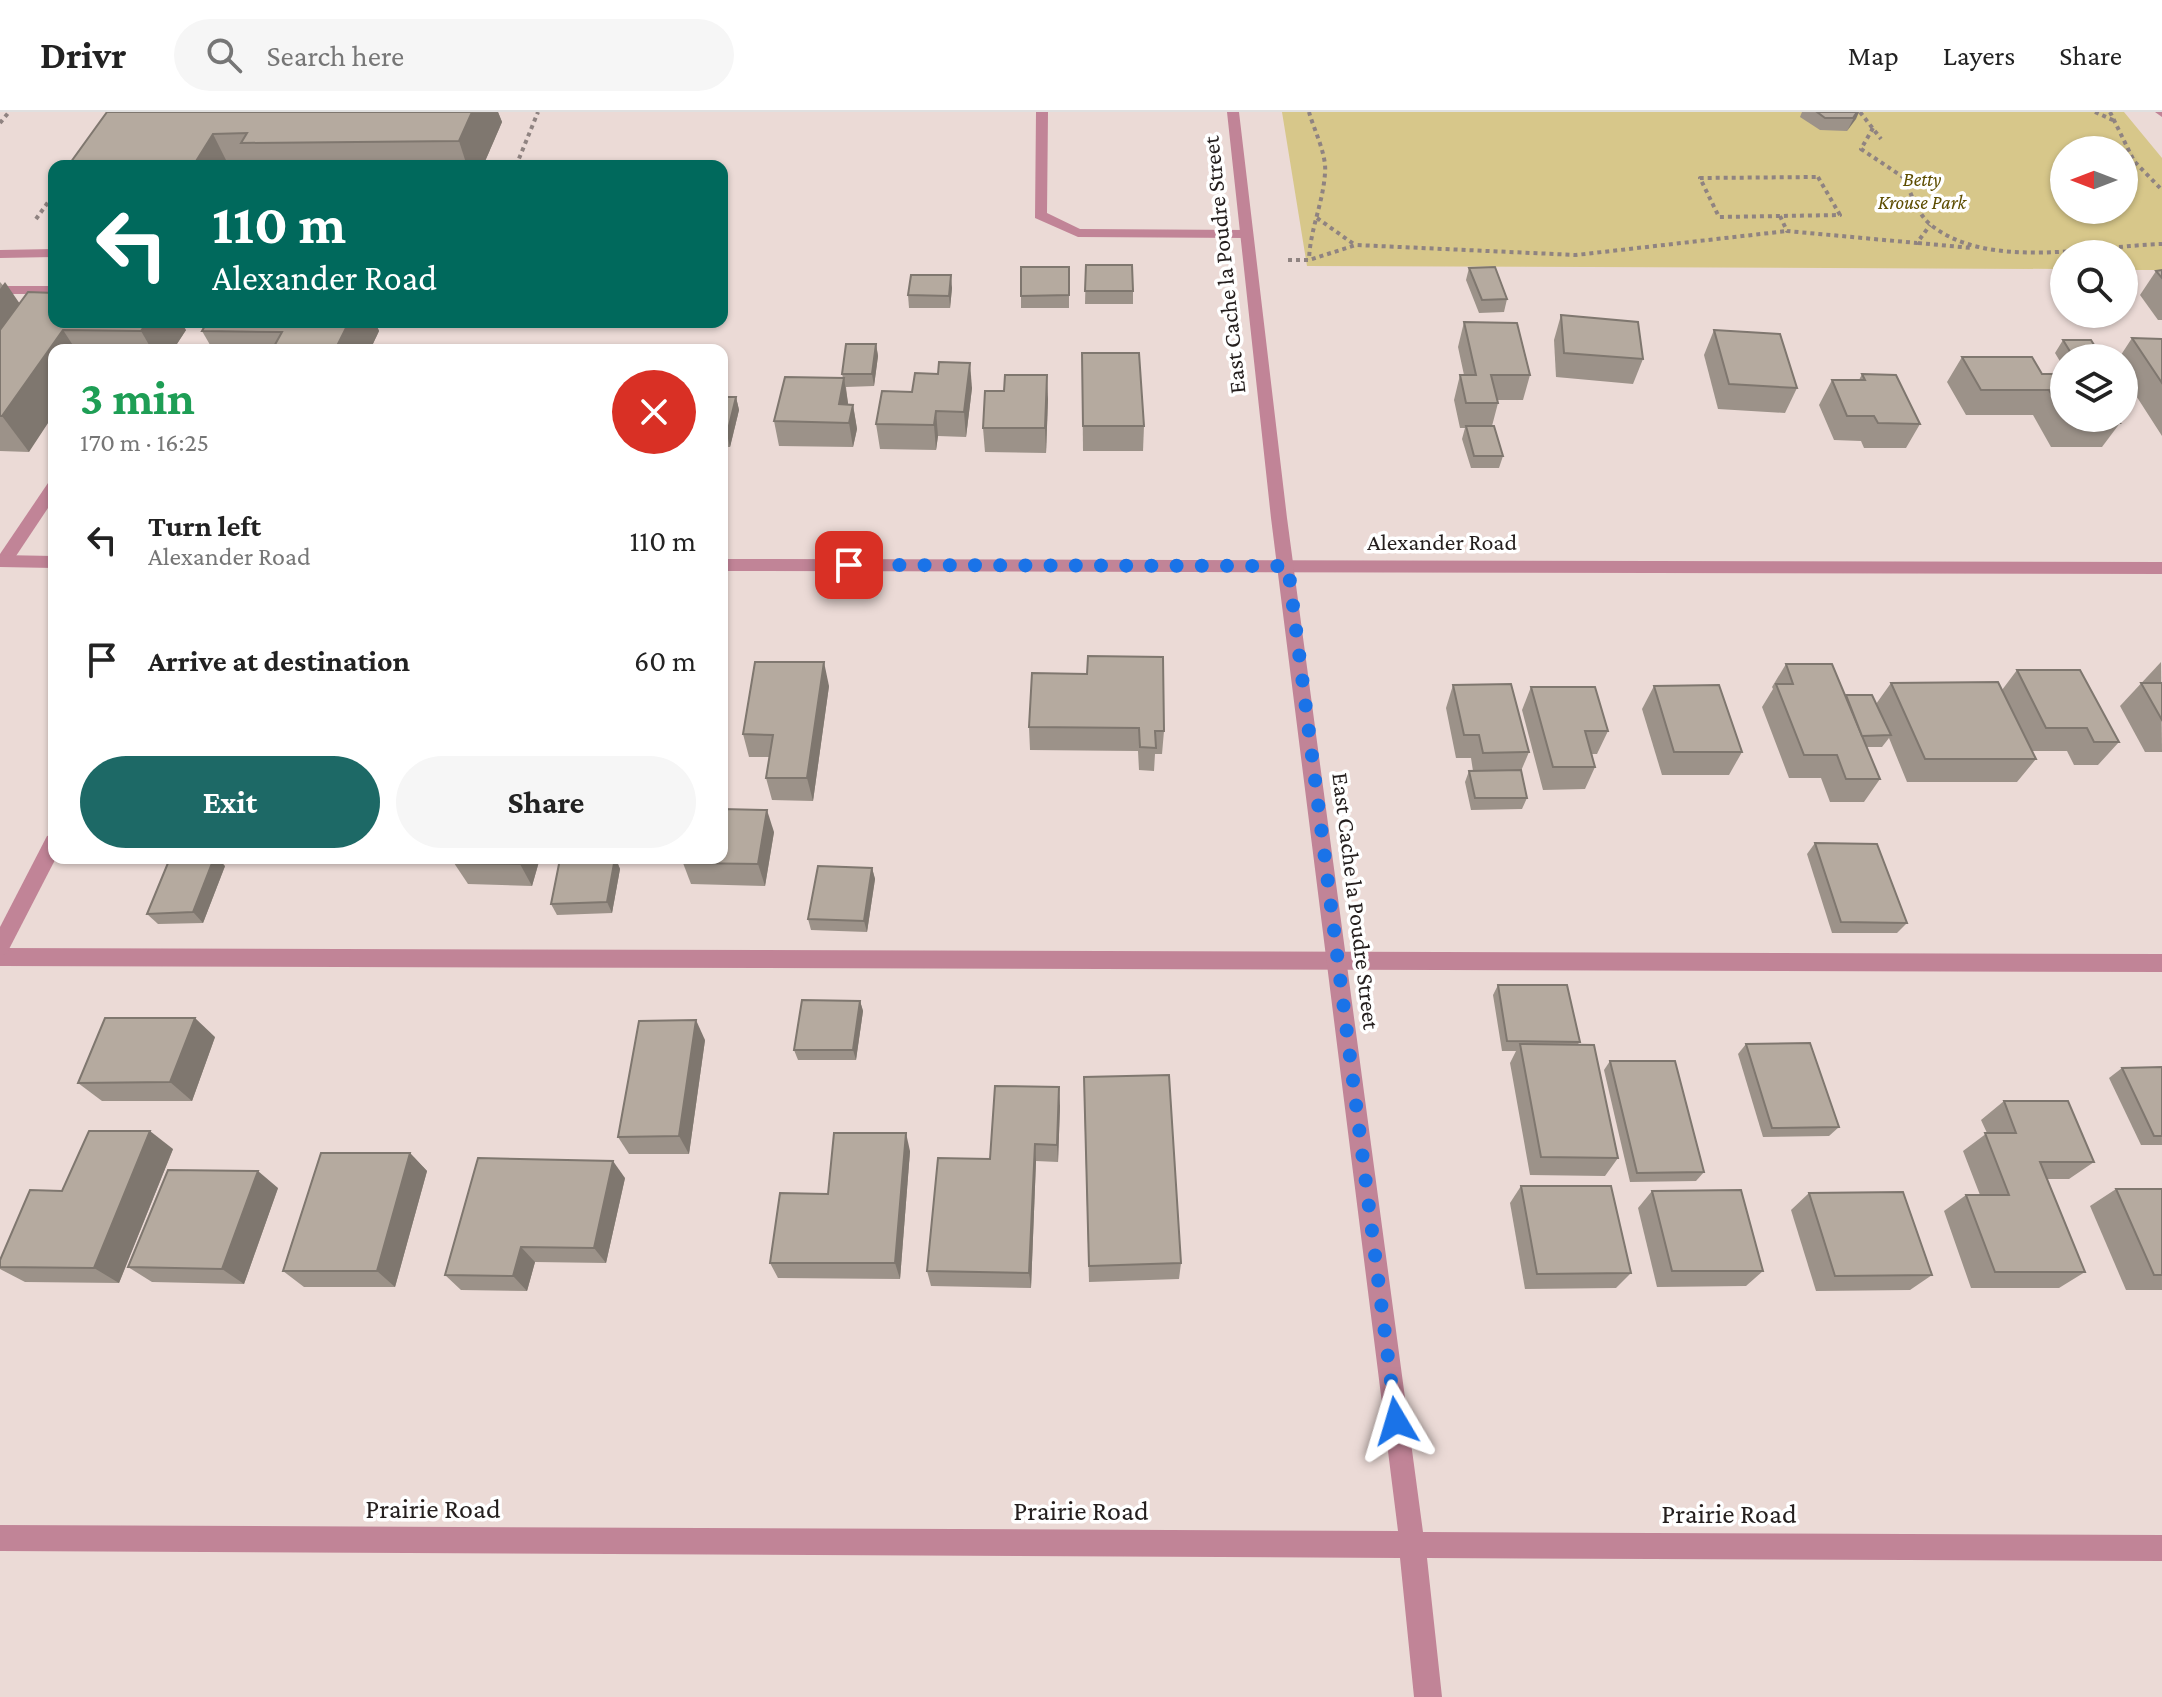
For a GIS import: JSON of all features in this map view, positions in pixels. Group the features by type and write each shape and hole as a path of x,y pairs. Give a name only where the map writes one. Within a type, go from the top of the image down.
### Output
{"street":[{"path":"1042,112 1040,215 1078,233 1246,234"},
{"name":"East Cache la Poudre Street","path":"1233,112 1412,1543 1428,1697"},
{"path":"0,254 48,253"},
{"path":"0,290 48,290"},
{"path":"2,561 48,496"},
{"path":"2,561 48,562"},
{"name":"Alexander Road","path":"728,565 2162,568"},
{"path":"0,947 48,854"},
{"path":"0,957 2162,963"},
{"name":"Prairie Road","path":"0,1538 2162,1548"}],"path":[{"path":"0,123 9,112"},
{"path":"518,160 538,112"},
{"path":"1309,112 1326,170 1317,218 1310,230 1309,260 1356,245 1480,248 1576,255 1787,231 1975,249 2082,251 2162,244"},
{"path":"1860,112 1881,139"},
{"path":"2095,112 2116,122"},
{"path":"2110,112 2134,161 2162,190"},
{"path":"1873,128 1861,149 1903,177 1930,225 1975,249"},
{"path":"1903,177 1908,173"},
{"path":"1818,177 1840,215 1780,216 1719,217 1700,178 1818,177"},
{"path":"1780,216 1787,231"},
{"path":"1317,218 1356,245"},
{"path":"1917,243 1930,225"}],"green space":[{"name":"Betty Krouse Park","path":"1282,112 2124,112 2162,158 2162,270 2138,270 2138,240 2050,240 2050,269 1307,266"}],"building":[{"path":"107,112 472,112 459,141 241,143 247,133 213,134 197,160 72,160"},
{"path":"1817,112 1857,112 1853,118 1825,118"},
{"path":"1086,265 1132,265 1133,291 1085,291"},
{"path":"1021,267 1069,267 1069,295 1021,296"},
{"path":"1495,267 1507,299 1482,300 1469,268"},
{"path":"911,275 951,275 949,296 908,295"},
{"path":"28,292 48,293 48,328 143,328 141,331 63,330 53,344 48,344 48,351 2,416 0,330"},
{"path":"1561,315 1638,322 1643,359 1564,353"},
{"path":"1464,322 1517,323 1530,375 1491,375 1498,403 1466,403 1460,375 1476,375"},
{"path":"204,328 346,328 338,344 275,344 282,332 202,331"},
{"path":"1714,330 1780,334 1797,388 1729,384"},
{"path":"2132,338 2162,339 2162,383 2138,344"},
{"path":"2063,340 2091,340 2093,344 2065,344"},
{"path":"846,344 876,344 872,374 842,374"},
{"path":"1082,353 1139,353 1144,426 1083,426"},
{"path":"1962,357 2032,357 2042,374 2050,374 2050,392 1981,390"},
{"path":"939,362 970,363 964,412 936,411 934,425 876,424 882,391 912,392 915,373 938,374"},
{"path":"1862,374 1896,375 1920,424 1878,423 1874,416 1847,416 1832,380 1865,380"},
{"path":"1005,375 1047,375 1045,428 983,428 985,391 1004,391"},
{"path":"785,377 844,378 839,404 853,405 849,423 774,421"},
{"path":"728,397 736,397 728,430"},
{"path":"1466,426 1494,426 1503,456 1474,456"},
{"path":"1088,656 1163,657 1164,731 1155,731 1156,748 1140,747 1139,728 1029,727 1032,673 1087,674"},
{"path":"755,662 824,662 807,778 766,778 773,735 743,734"},
{"path":"1786,664 1832,664 1880,779 1846,779 1837,755 1804,755 1776,684 1793,684"},
{"path":"2017,670 2080,670 2119,742 2094,742 2087,728 2046,728"},
{"path":"1998,682 2036,759 1925,759 1891,683"},
{"path":"2141,683 2162,683 2162,720"},
{"path":"1511,684 1529,752 1483,753 1479,735 1464,735 1453,685"},
{"path":"1719,685 1742,752 1674,752 1654,686"},
{"path":"1531,687 1595,687 1608,731 1585,731 1595,767 1553,767"},
{"path":"1846,695 1872,695 1891,735 1862,736"},
{"path":"1521,770 1527,798 1475,798 1469,771"},
{"path":"728,809 767,810 758,864 728,864"},
{"path":"1815,843 1877,844 1907,923 1841,922"},
{"path":"168,864 212,864 193,912 147,914"},
{"path":"559,864 614,864 607,902 551,904"},
{"path":"818,866 872,868 864,921 808,919"},
{"path":"1498,985 1567,985 1580,1042 1507,1041"},
{"path":"802,1000 860,1001 853,1050 794,1050"},
{"path":"105,1018 195,1018 170,1082 78,1083"},
{"path":"696,1020 679,1136 618,1137 639,1021"},
{"path":"1810,1043 1839,1127 1772,1128 1746,1044"},
{"path":"1520,1044 1594,1045 1618,1158 1541,1157"},
{"path":"1610,1061 1675,1061 1704,1172 1637,1173"},
{"path":"2162,1067 2162,1136 2154,1136 2122,1068"},
{"path":"1169,1075 1181,1263 1089,1266 1084,1077"},
{"path":"995,1086 1059,1087 1057,1145 1035,1144 1029,1273 927,1271 938,1158 990,1159"},
{"path":"2004,1101 2068,1101 2094,1162 2040,1162 2085,1272 1995,1272 1966,1195 2009,1195 1985,1133 2016,1133"},
{"path":"89,1131 150,1131 94,1268 0,1267 0,1260 30,1190 62,1191"},
{"path":"834,1133 906,1133 895,1263 770,1263 780,1193 828,1194"},
{"path":"321,1153 410,1153 377,1271 283,1271"},
{"path":"478,1158 613,1161 594,1248 521,1247 513,1276 445,1275"},
{"path":"168,1170 258,1171 222,1269 128,1267"},
{"path":"1521,1186 1611,1186 1631,1273 1537,1274"},
{"path":"2116,1189 2162,1189 2162,1275 2154,1275"},
{"path":"1741,1190 1763,1271 1672,1271 1652,1191"},
{"path":"1903,1192 1932,1275 1835,1276 1809,1193"}],"route":[{"path":"849,565 1288,566 1396,1421"}]}
